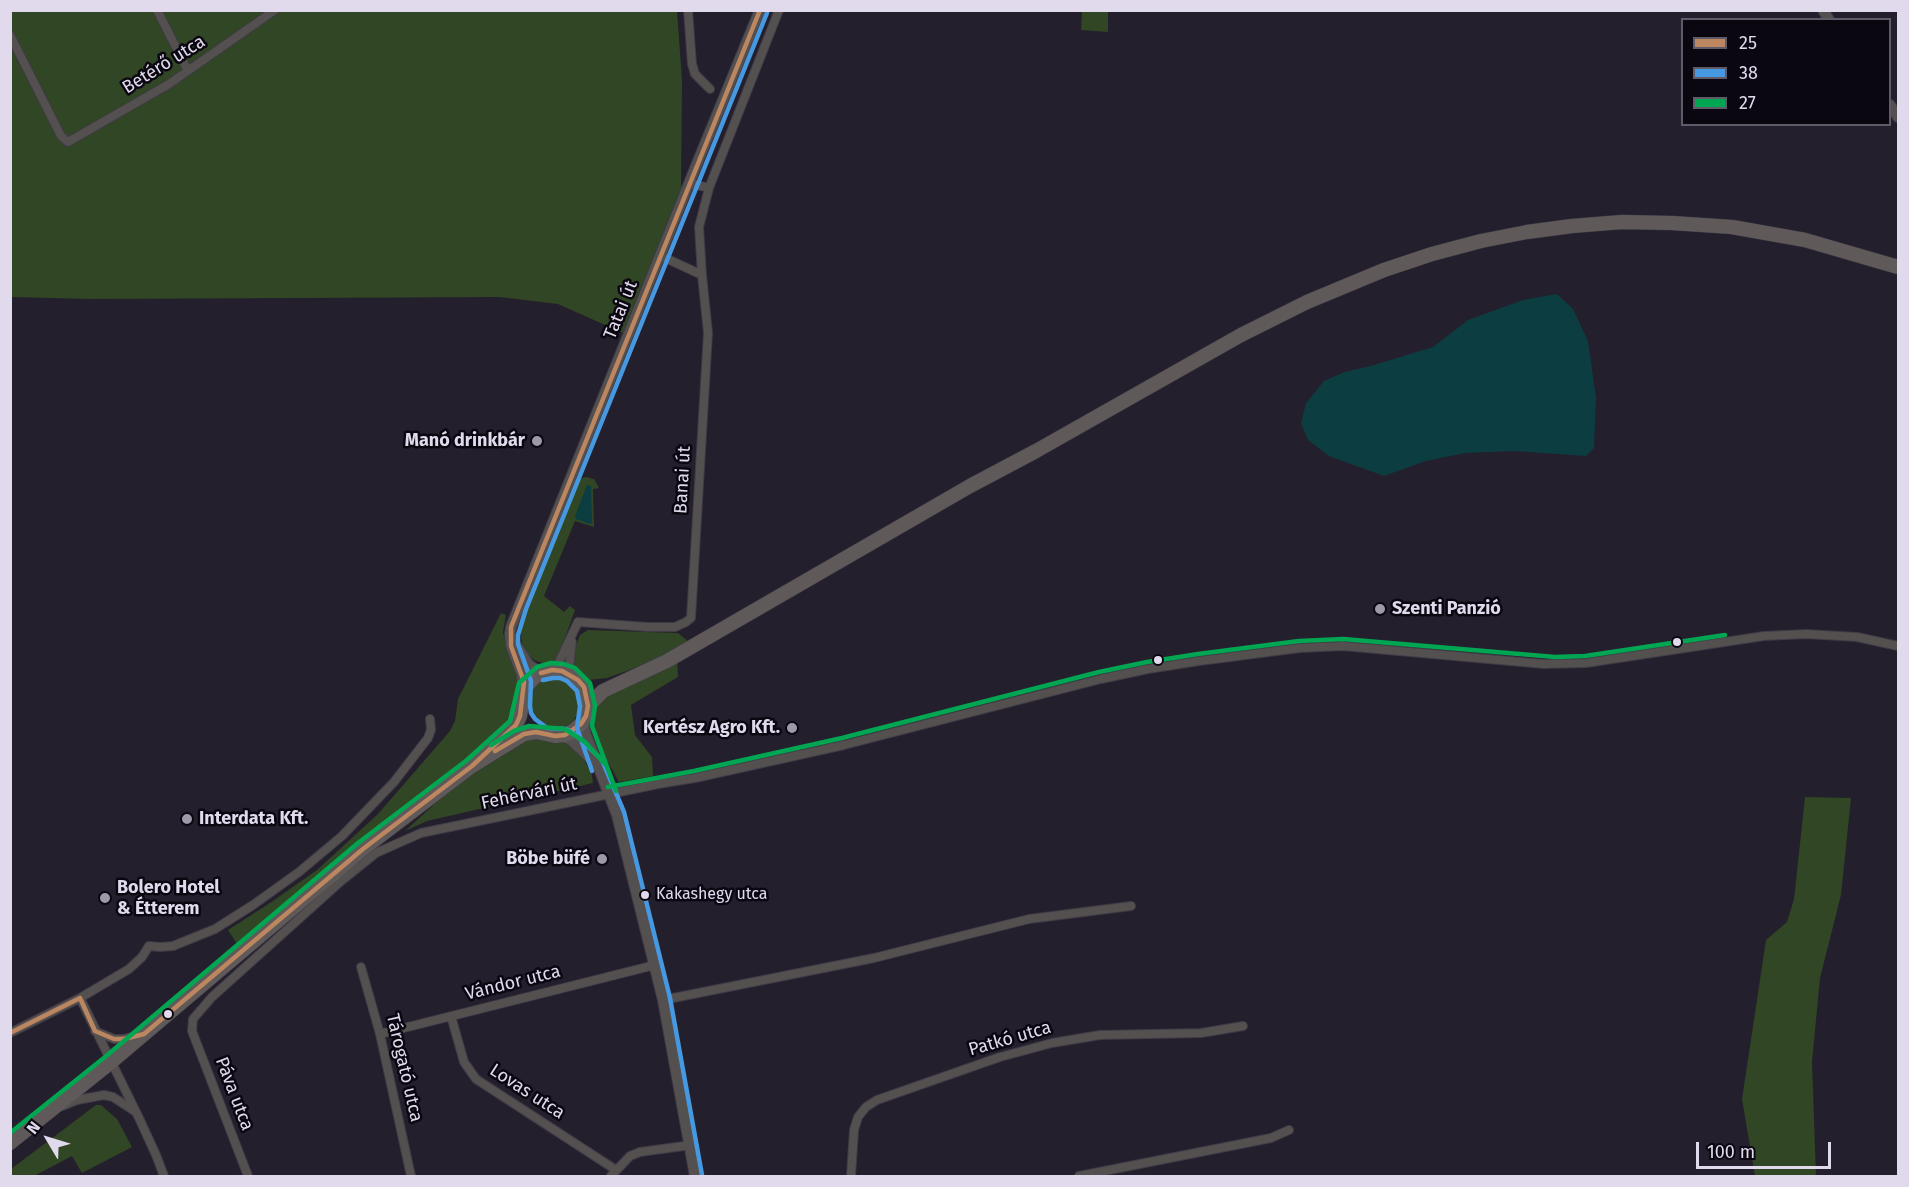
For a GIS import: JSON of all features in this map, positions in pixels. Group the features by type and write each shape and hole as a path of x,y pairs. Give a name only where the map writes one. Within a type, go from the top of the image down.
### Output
{"main road":[{"path":"472,766 524,734 536,732 550,736 565,735 573,731 581,724 587,711 603,691 676,656 970,486 1241,335 1307,302 1373,274 1432,254 1492,238 1572,226 1622,222 1672,222 1732,227 1805,240 1899,267"},
{"path":"10,1143 110,1063 363,849 472,766 511,730 520,716 526,687 533,679 547,672 562,671 574,677 599,683 625,679"},
{"path":"574,677 584,687 587,711"},
{"path":"522,702 524,716 530,724 537,731 550,736"}],"street":[{"path":"157,10 188,71"},
{"name":"Betérő utca","path":"10,35 61,136 68,141 188,71 275,10"},
{"path":"688,10 692,64 695,74 710,89"},
{"name":"Tatai út","path":"522,702 524,682 510,639 514,621 760,10"},
{"path":"661,256 702,275 699,227 709,188 779,10"},
{"path":"689,183 709,188"},
{"name":"Banai út","path":"578,622 675,627 691,618 708,333 702,275"},
{"path":"514,621 514,637 519,652 529,665 547,672 558,664 578,622"},
{"path":"574,677 569,667 570,651 578,622"},
{"name":"Fehérvári út","path":"191,1024 195,1015 212,997 340,882 376,853 421,832 844,746 1101,679 1148,669 1300,648 1343,646 1555,665 1586,663 1782,635 1832,634 1899,646"},
{"path":"587,711 584,727 617,815 655,964 691,1145 695,1176"},
{"path":"10,1034 80,998 129,969 142,957 149,946 173,946 215,929 299,872 342,836 394,782 428,738 431,730 430,719"},
{"path":"550,736 564,736 597,765"},
{"path":"663,1000 874,958 1029,919 1131,906"},
{"name":"Vándor utca","path":"380,1034 655,964"},
{"name":"Tárogató utca","path":"361,967 380,1034 411,1176"},
{"path":"80,998 164,1176"},
{"name":"Lovas utca","path":"451,1016 465,1062 476,1079 613,1173"},
{"name":"Páva utca","path":"191,1024 249,1176"},
{"name":"Patkó utca","path":"851,1176 854,1130 858,1117 866,1107 877,1100 1000,1057 1052,1043 1100,1035 1201,1033 1243,1026"},
{"path":"95,1031 114,1039 144,1034"},
{"path":"50,1111 77,1100 104,1095 113,1097 136,1113"},
{"path":"1079,1176 1271,1138 1289,1130"},
{"path":"613,1173 630,1156 640,1152 691,1145"}],"shaded area":[{"path":"11,11 677,11 682,80 681,189 623,333 558,304 500,297 92,299 11,297"},
{"path":"1082,11 1108,11 1108,32 1081,30"},
{"path":"1557,294 1573,309 1588,341 1596,398 1594,448 1586,456 1515,451 1465,453 1426,461 1384,476 1329,456 1308,440 1301,423 1306,403 1324,381 1345,372 1433,347 1468,320 1523,300"},
{"path":"586,477 594,479 599,488 593,489 594,527 575,521 544,596 564,612 570,606 575,610 560,652 551,666 534,660 523,649 520,630 523,612 579,479"},
{"path":"587,485 591,486 592,523 590,524 576,519 575,516"},
{"path":"501,613 506,615 503,632 508,652 518,672 514,718 475,756 366,839 295,901 237,944 228,930 317,870 378,814 450,731 455,721 458,699"},
{"path":"588,630 678,633 689,642 660,659 607,678 588,680 579,675 573,667 573,659 580,635"},
{"path":"677,656 678,677 631,705 635,735 652,757 653,776 619,782 604,755 592,723 593,710 598,700"},
{"path":"549,677 559,677 573,684 580,703 573,722 559,729 549,729 539,725 532,718 528,708 528,698 532,688 539,681"},
{"path":"530,738 548,742 562,741 571,745 582,756 592,775 593,783 427,821 405,831 450,790 487,763"},
{"path":"1805,797 1851,798 1841,895 1820,978 1812,1062 1816,1176 1755,1176 1742,1099 1766,940 1787,922 1794,899"},
{"path":"96,1105 101,1105 117,1119 132,1147 82,1173 72,1156 34,1176 11,1176 11,1169"}],"transit line":[{"name":"25","path":"80,998 95,1031 114,1039 144,1034 363,849 472,766 516,725 520,716 524,682 511,646 511,627 760,10"},
{"name":"38","path":"702,1175 670,998 624,812 602,760 576,735 566,729 547,728 531,713 531,681 518,644 518,635 526,609 767,13"},
{"name":"27","path":"608,787 694,771 842,738 1099,672 1198,654 1299,641 1343,639 1555,657 1585,656 1725,635"},
{"name":"27","path":"10,1133 105,1057 358,843 467,760 510,721 519,683 537,667 551,663 564,664 575,668 590,683 595,706 592,726 616,791"},
{"name":"25","path":"495,751 524,734 536,732 555,736 565,735 581,724 586,716 588,706 584,687 578,680 562,671 552,670 541,673"},
{"name":"38","path":"543,680 560,678 567,681 577,691 580,706 577,728 592,771"},
{"name":"27","path":"491,745 514,731 529,726 565,729 585,742 605,764"},
{"name":"25","path":"10,1033 80,998"}],"place":[{"name":"Manó drinkbár","path":"537,441"},
{"name":"Szenti Panzió","path":"1380,609"},
{"name":"Kertész Agro Kft.","path":"792,728"},
{"name":"Interdata Kft.","path":"187,819"},
{"name":"Böbe büfé","path":"602,859"},
{"name":"Kakashegy utca","path":"645,895"},
{"name":"Bolero Hotel & Étterem","path":"105,898"}]}
